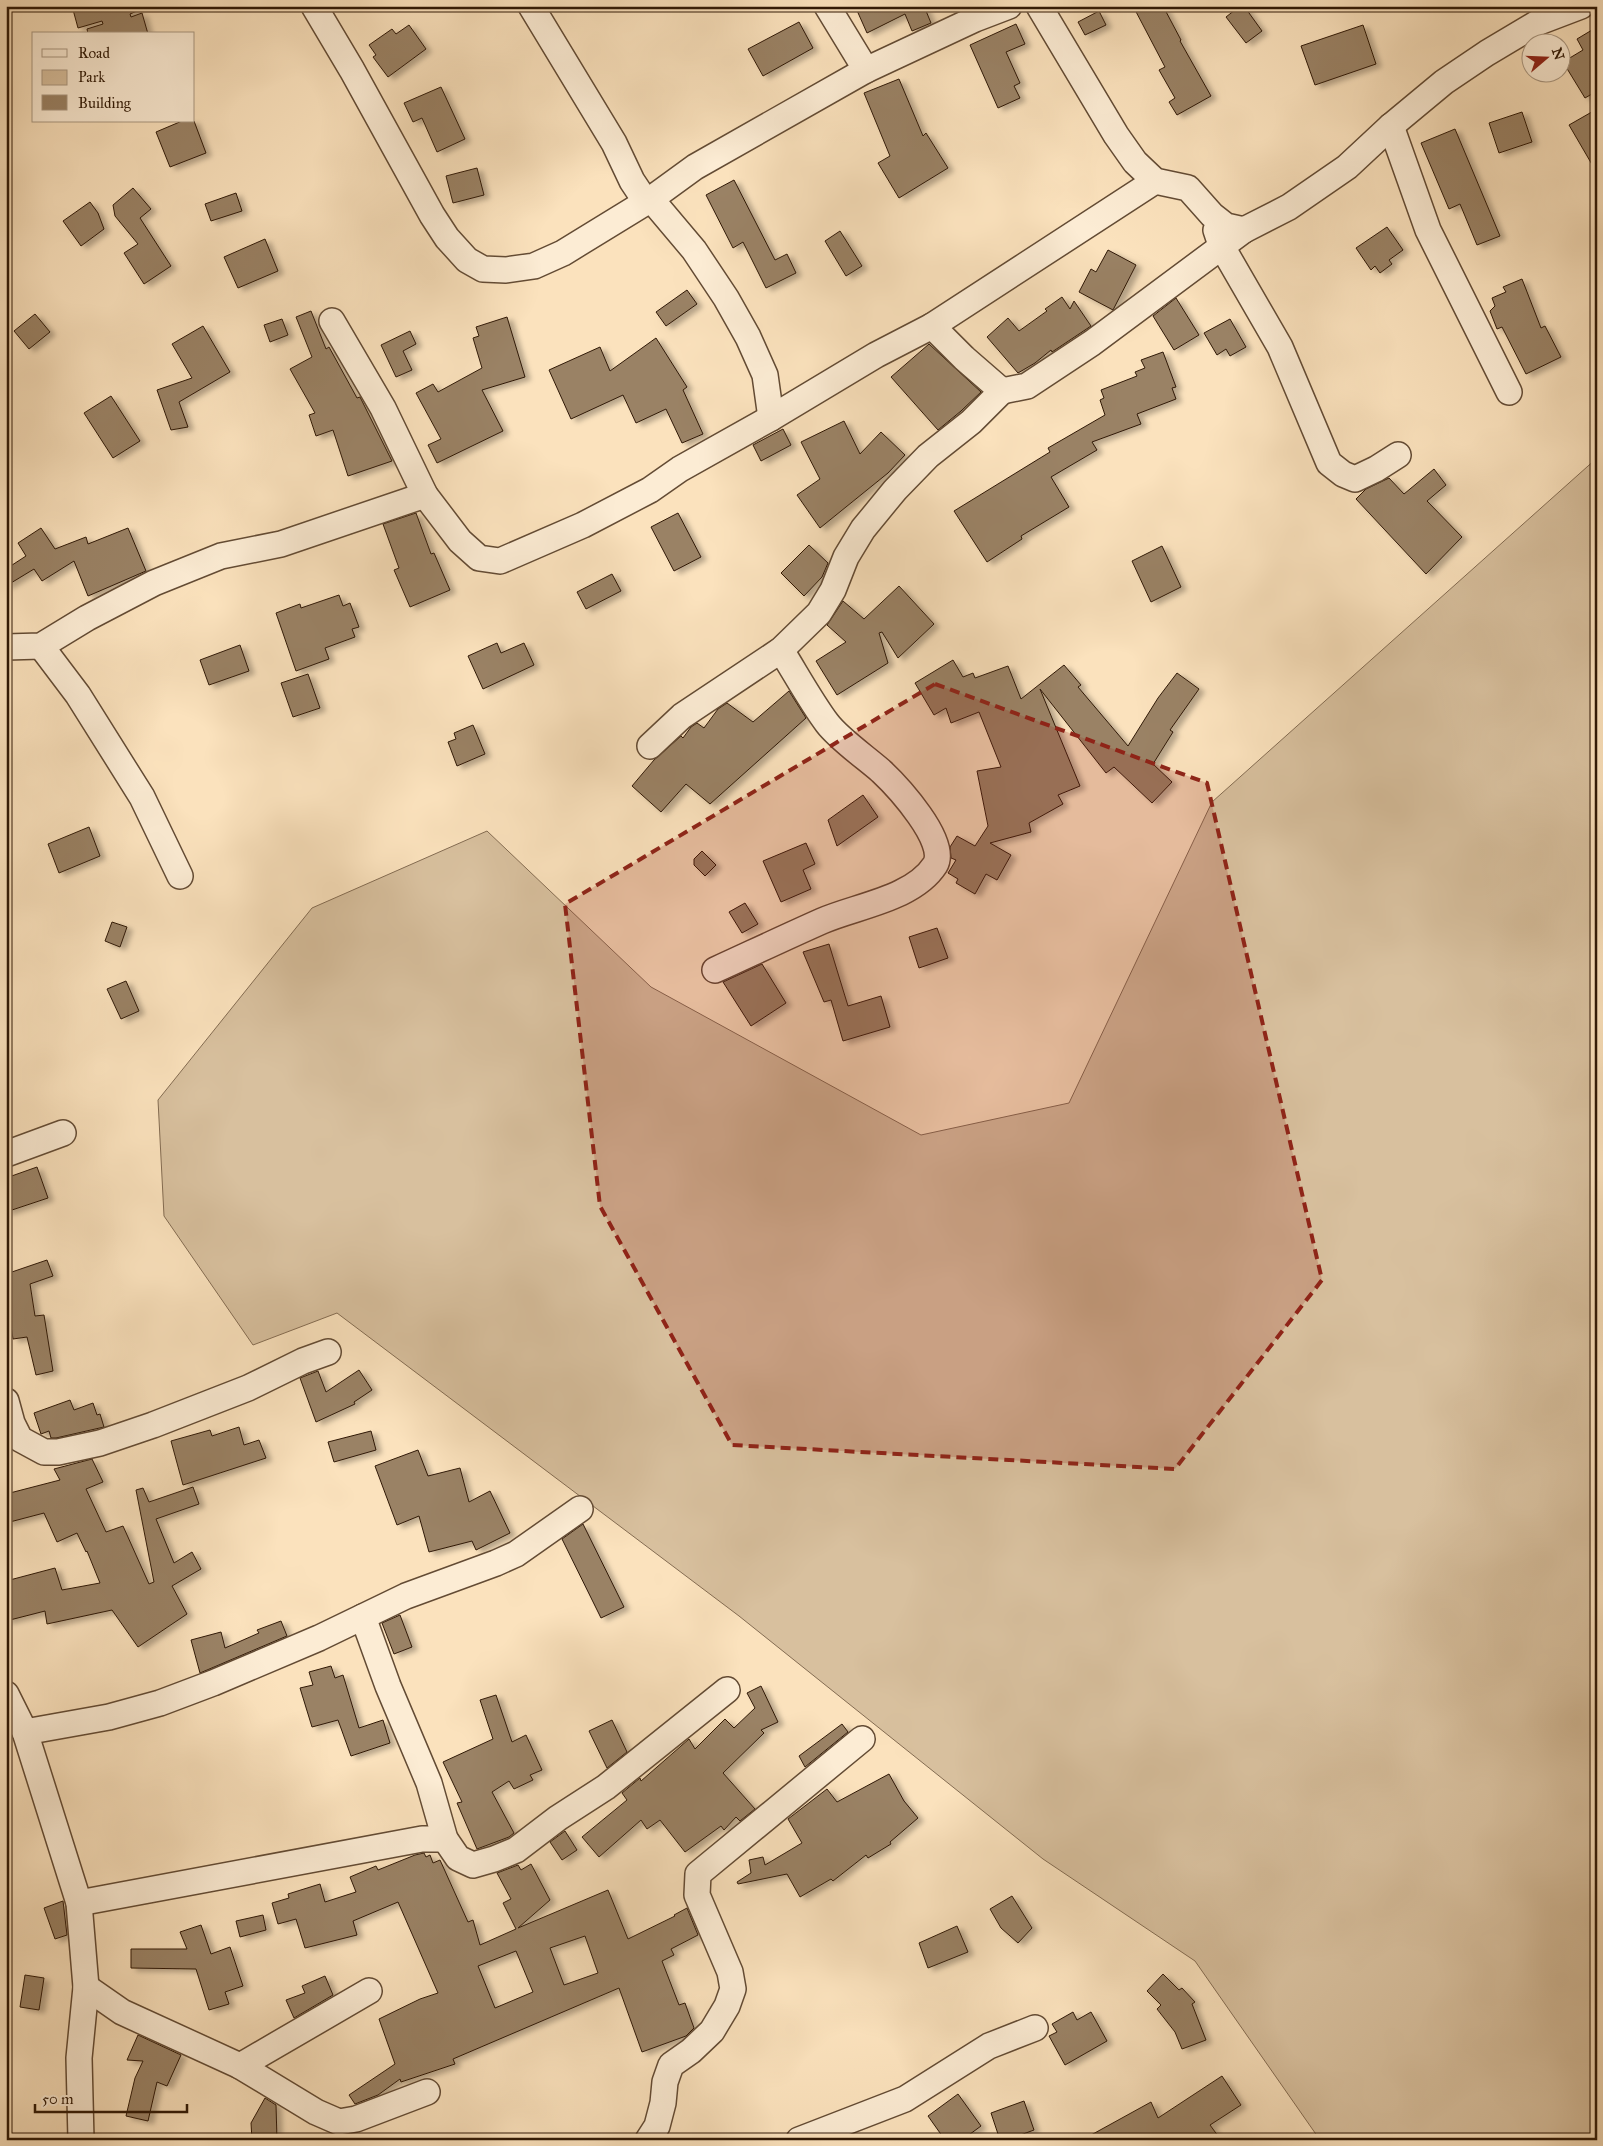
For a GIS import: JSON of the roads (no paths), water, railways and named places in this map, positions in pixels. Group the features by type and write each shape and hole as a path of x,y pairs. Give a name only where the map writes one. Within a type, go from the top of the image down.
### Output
{"street":[{"path":"314,6 352,70 432,215 447,238 467,260 483,269 506,270 534,266 563,253 649,200 695,167 866,70 1009,6"},
{"path":"531,6 610,136 632,181 694,250 726,298 748,337 765,375 771,418"},
{"path":"827,6 866,70"},
{"path":"1039,6 1116,135 1135,162 1155,181 1188,188 1212,215 1226,226 1244,230"},
{"path":"650,746 682,716 781,650 819,613 833,590 846,557 863,529 895,490 928,456 971,422 1002,391 1028,386 1092,343 1221,245 1244,230 1289,207 1348,167 1392,126 1444,82 1537,14 1581,6"},
{"path":"1392,126 1428,230 1509,392"},
{"path":"332,321 383,408 425,495 460,541 479,558 500,561 583,525 650,490 680,469 771,418 876,355 932,326 1155,181"},
{"path":"1212,215 1221,245 1280,347 1329,463 1343,474 1355,479 1376,469 1398,455"},
{"path":"932,326 964,358 1002,391"},
{"path":"6,647 41,646 87,618 154,583 221,556 280,544 425,495"},
{"path":"41,646 78,695 142,797 180,876"},
{"path":"715,970 824,920 896,895 920,880 935,865 938,857 932,837 914,808 883,773 828,725 781,650"},
{"path":"6,1154 63,1133"},
{"path":"6,1401 12,1424 20,1439 44,1452 58,1452 100,1443 152,1425 248,1388 303,1361 328,1352"},
{"path":"25,1732 109,1717 160,1703 278,1656 406,1596 516,1554 580,1509"},
{"path":"363,1616 388,1686 429,1784 445,1839 458,1858 473,1865 516,1850 558,1818 606,1787 727,1690"},
{"path":"6,1694 25,1732 79,1904 86,1987 79,2058 81,2140"},
{"path":"648,2140 657,2126 663,2103 665,2082 671,2066 691,2051 712,2031 727,2006 733,1989 730,1972 697,1895 698,1874 862,1739"},
{"path":"79,1904 118,1895 422,1839 445,1839"},
{"path":"86,1987 122,2012 240,2066 316,2112 339,2122 356,2119 427,2092"},
{"path":"240,2066 369,1991"},
{"path":"799,2140 905,2100 989,2046 1035,2028"}]}
